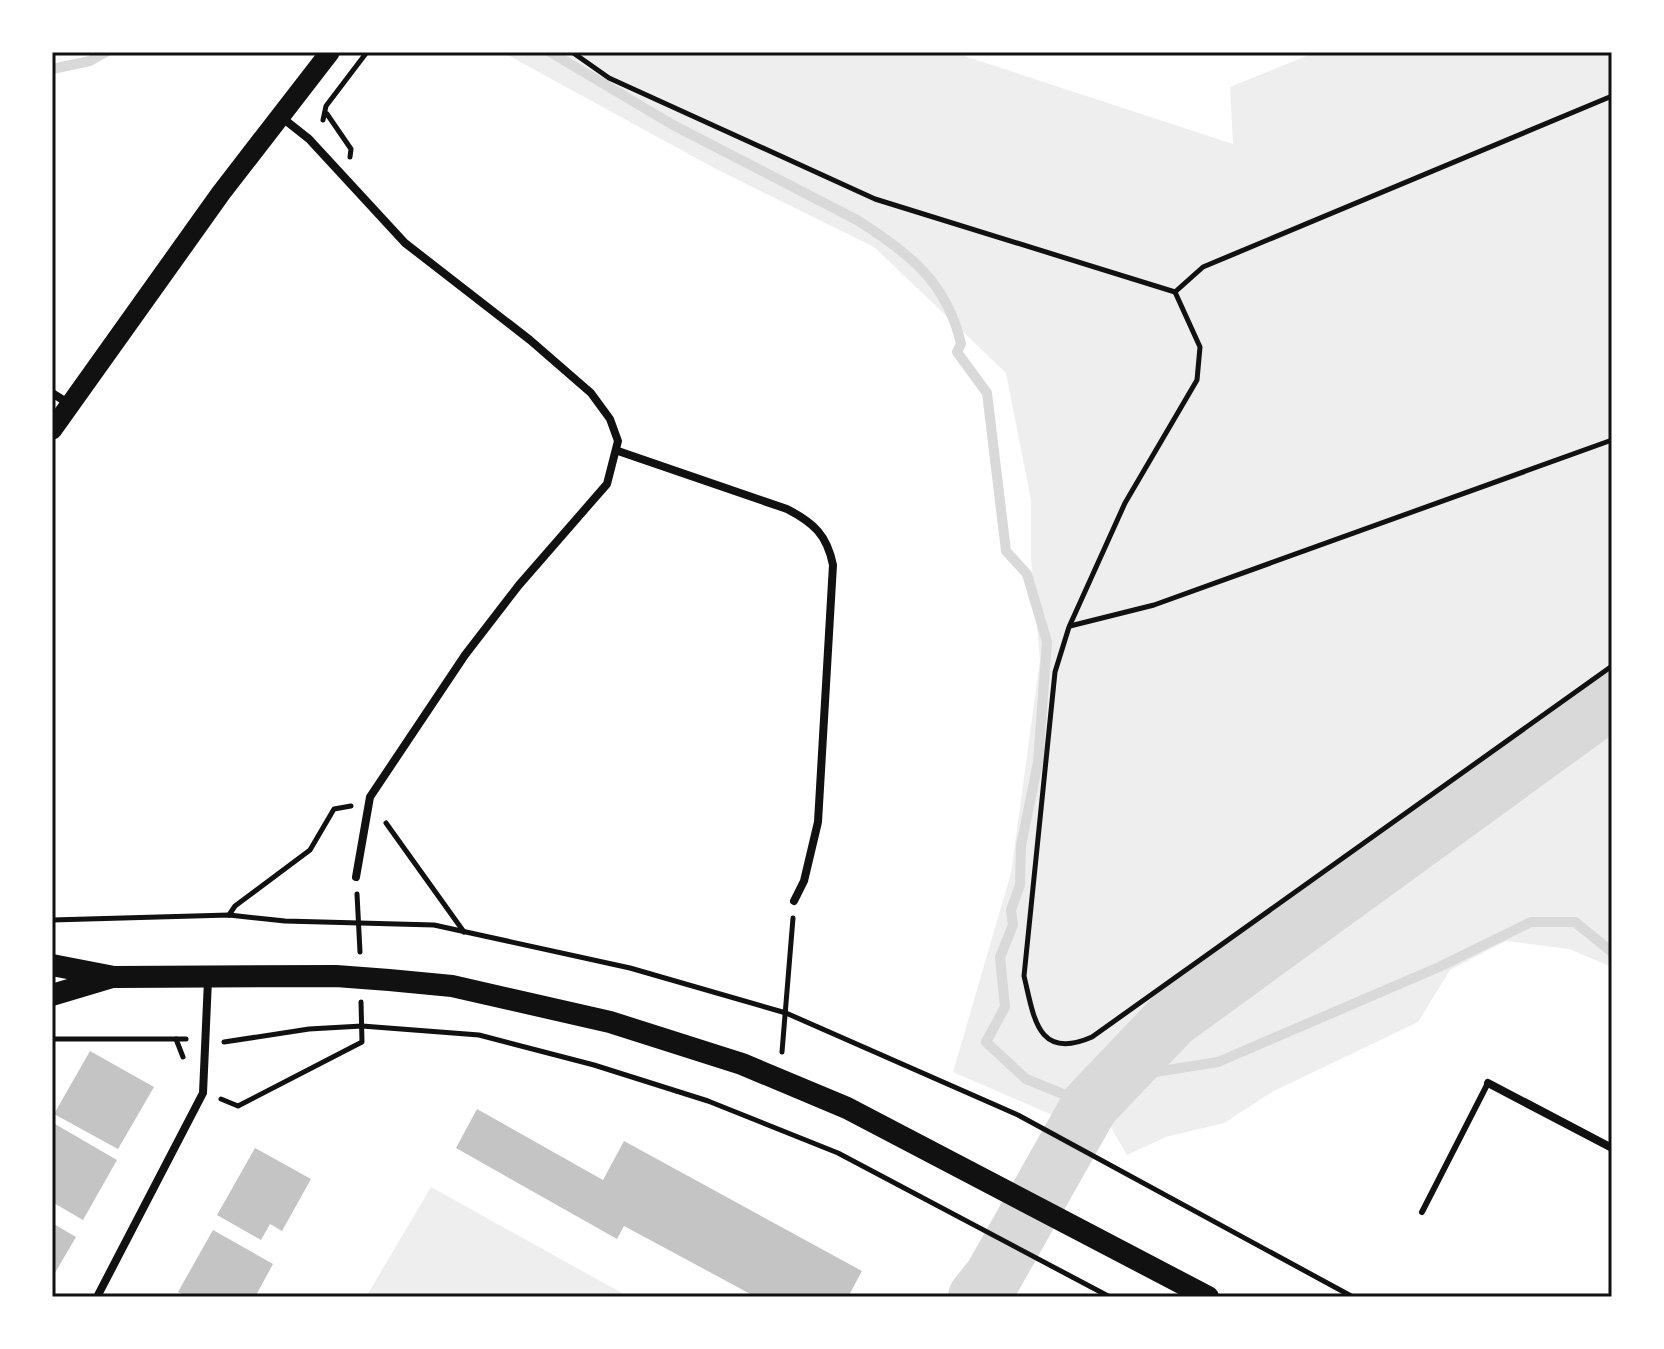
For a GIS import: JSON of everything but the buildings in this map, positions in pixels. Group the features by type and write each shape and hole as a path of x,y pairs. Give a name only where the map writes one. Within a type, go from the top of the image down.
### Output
{"highway":[{"path":"52,965 114,977 336,976 452,986 610,1022 780,1078 890,1128 1065,1222 1183,1291 1208,1297"},
{"path":"52,995 114,977"}],"main road":[{"path":"52,430 60,398 326,53"}],"street":[{"path":"279,115 309,139 405,243 530,340 591,393 610,419 618,451 607,484 519,585 465,655 370,802 356,877"},
{"path":"618,451 787,509 811,522 828,541 833,565 818,822 804,881 794,901"},
{"path":"97,1297 203,1093 208,975"},
{"path":"1488,1083 1612,1148"}],"lane":[{"path":"1422,1212 1488,1083"}],"path":[{"path":"351,154 351,149 325,117 326,106 367,52"},
{"path":"572,52 609,78 875,199 1175,292 1200,347 1197,380 1125,503 1069,627 1055,672 1024,976 1035,1024 1050,1041 1070,1046 1092,1037 1612,666"},
{"path":"1175,292 1203,267 1612,96"},
{"path":"1069,627 1154,605 1612,440"},
{"path":"229,915 235,906 310,850 334,809 370,802 465,932"},
{"path":"780,1078 794,901"},
{"path":"358,909 360,953"},
{"path":"52,920 229,915 359,924 434,925 630,968 786,1013 1018,1115 1353,1297"},
{"path":"219,1099 238,1106 362,1042 362,1015"},
{"path":"229,1043 309,1029 362,1026 479,1035 594,1065 708,1101 838,1153 1110,1297"},
{"path":"52,1039 188,1039"}],"shaded area":[{"path":"502,52 952,52 1233,144 1230,87 1316,52 1612,52 1612,681 1287,911 1163,1006 1379,889 1612,723 1612,967 1569,949 1506,941 1450,970 1418,1022 1272,1092 1224,1123 1166,1137 1127,1155 1086,1085 1057,1117 953,1072 1011,873 1040,660 1031,558 1031,500 1006,373 874,247 714,168"},
{"path":"431,1187 629,1297 366,1297"}],"waterway":[{"path":"52,69 90,61 106,52"},
{"path":"550,52 673,125 857,220 909,257 936,286 946,303 961,344 957,352 987,393 1006,551 1027,574 1047,642 1038,762 1021,846 1020,885 1011,910 1013,925 1000,957 1005,1007 986,1042 1026,1079 1090,1105"},
{"path":"977,1297 993,1277 1090,1105 1172,1019 1612,699"},
{"path":"1127,1066 1155,1072 1218,1062 1439,967 1531,922 1575,922 1612,952"}]}
